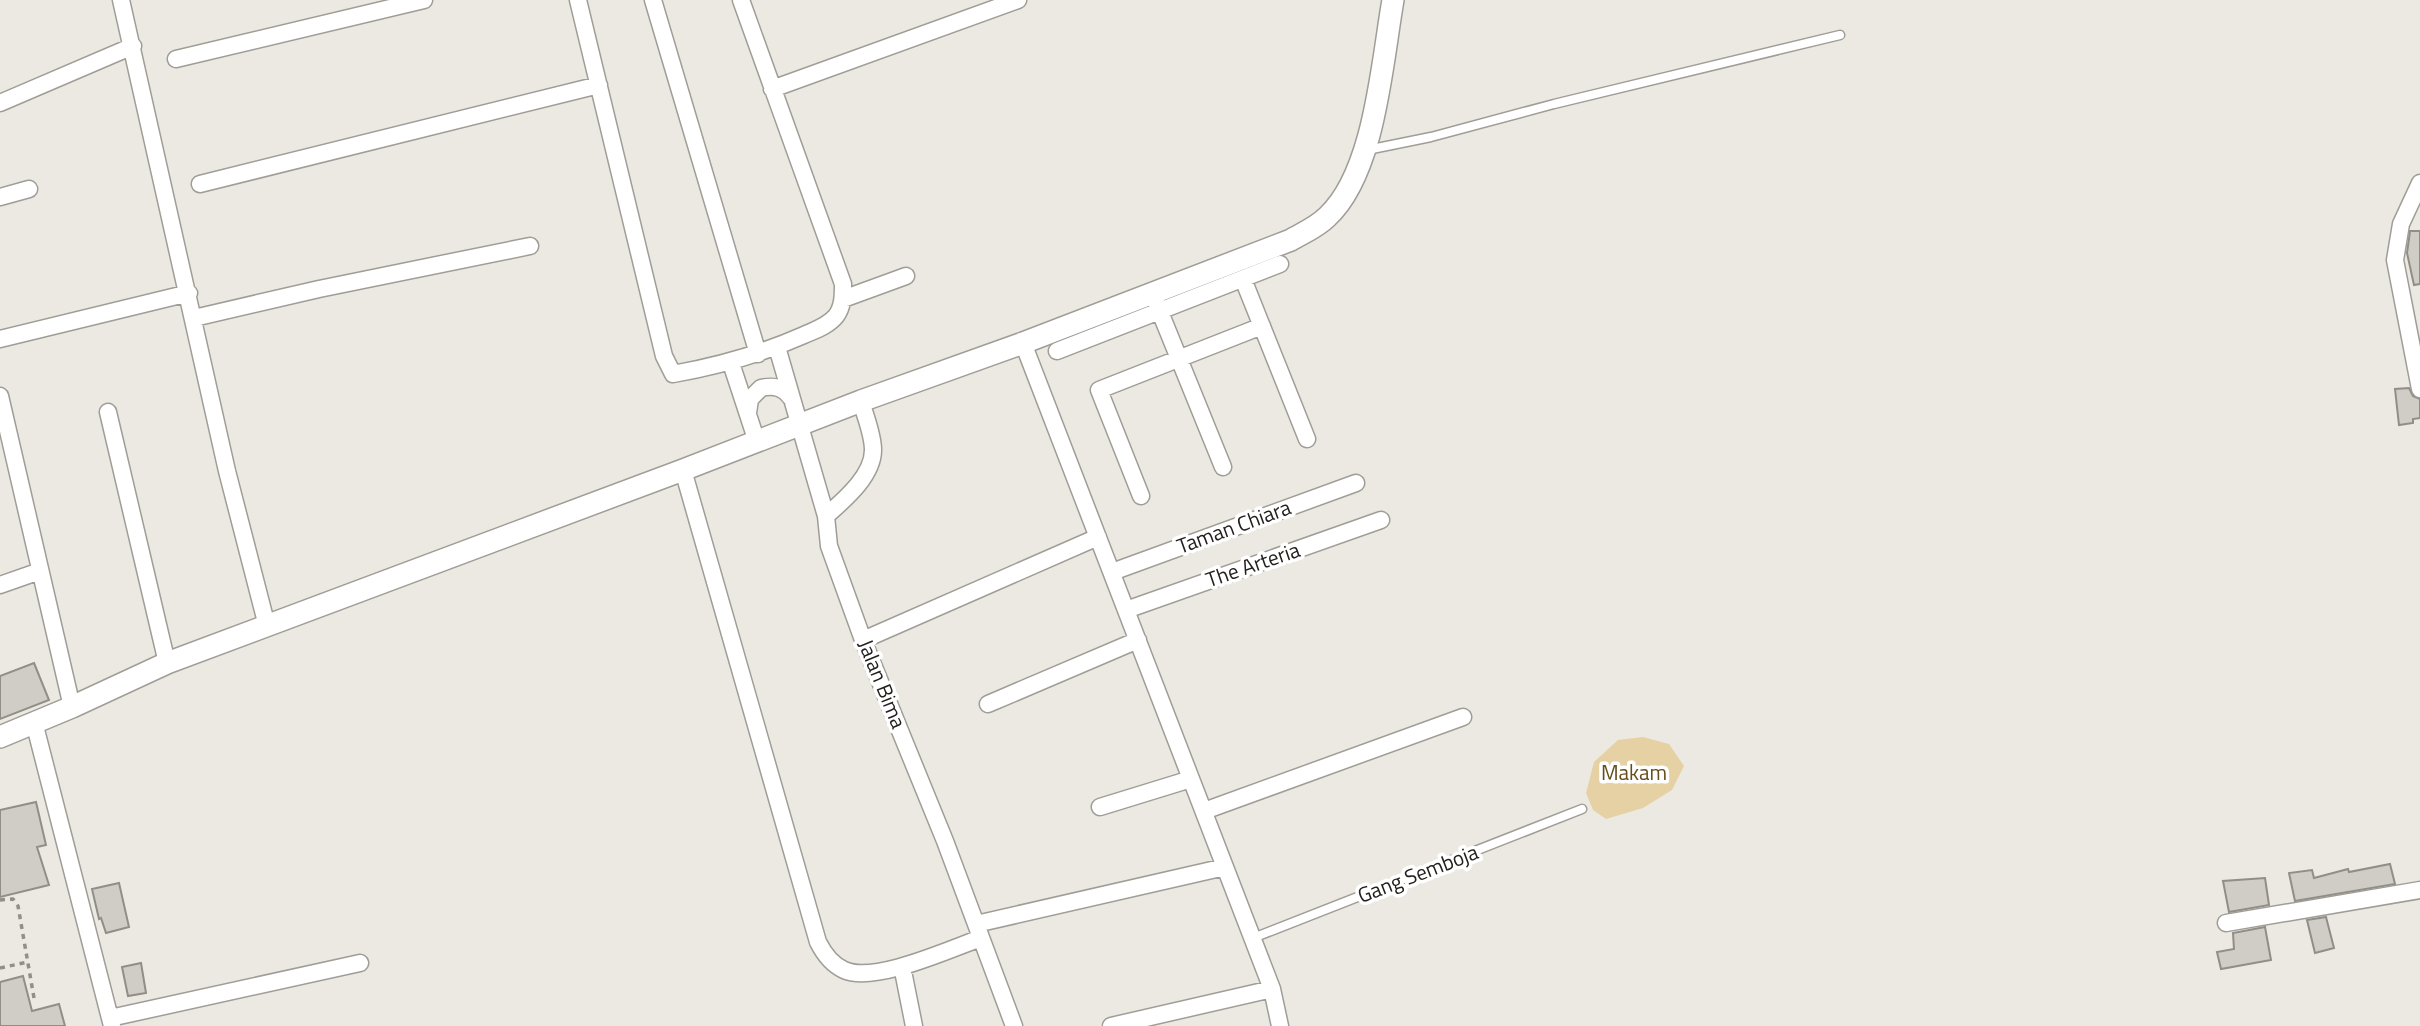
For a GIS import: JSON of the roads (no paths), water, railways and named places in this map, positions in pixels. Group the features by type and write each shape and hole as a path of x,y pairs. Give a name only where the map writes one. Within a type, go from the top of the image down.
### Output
{"street":[{"path":"121,0 228,471 267,626"},
{"path":"176,59 424,0"},
{"path":"578,0 664,356 673,374 731,363 777,347 826,325 838,314 843,299 843,284 741,0"},
{"path":"653,0 758,354"},
{"path":"772,89 1018,0"},
{"path":"1057,351 1291,240 1327,217 1343,199 1364,150 1374,111 1393,0"},
{"path":"0,103 133,46"},
{"path":"201,184 599,85"},
{"path":"2420,183 2414,208 2401,224 2395,260 2416,341 2420,389"},
{"path":"0,197 30,189"},
{"path":"194,318 530,246"},
{"path":"0,737 167,663 861,401 1023,343 1156,302 1243,279 1280,264"},
{"path":"843,299 906,276"},
{"path":"1243,279 1307,439"},
{"path":"0,339 189,293"},
{"path":"1156,302 1223,467"},
{"path":"1141,496 1099,390 1262,326"},
{"path":"1023,343 1272,989 1280,1026"},
{"path":"777,347 800,425"},
{"path":"731,363 757,442"},
{"path":"748,415 750,399 754,393 769,386 785,390 794,404"},
{"path":"0,396 72,707"},
{"path":"826,516 851,492 870,466 873,449 861,401"},
{"path":"108,412 167,663"},
{"name":"Jalan Bima","path":"800,425 826,516 829,545 863,640 945,841 1014,1026"},
{"path":"683,470 818,942 825,956 846,971 861,974 904,966 978,931 1225,867"},
{"name":"Taman Chiara","path":"1112,572 1356,483"},
{"name":"The Arteria","path":"1126,610 1381,520"},
{"path":"863,640 1098,537"},
{"path":"0,586 40,571"},
{"path":"988,704 1138,640"},
{"path":"1204,811 1463,716"},
{"path":"34,722 111,1022 360,963"},
{"path":"1100,807 1191,779"},
{"path":"2226,923 2420,890"},
{"path":"904,976 914,1026"},
{"path":"1111,1026 1272,989"}],"lane":[{"path":"1364,150 1431,137 1554,104 1840,35"},
{"name":"Gang Semboja","path":"1253,939 1583,809"}],"park label":[{"name":"Makam","path":"1634,773"}]}
